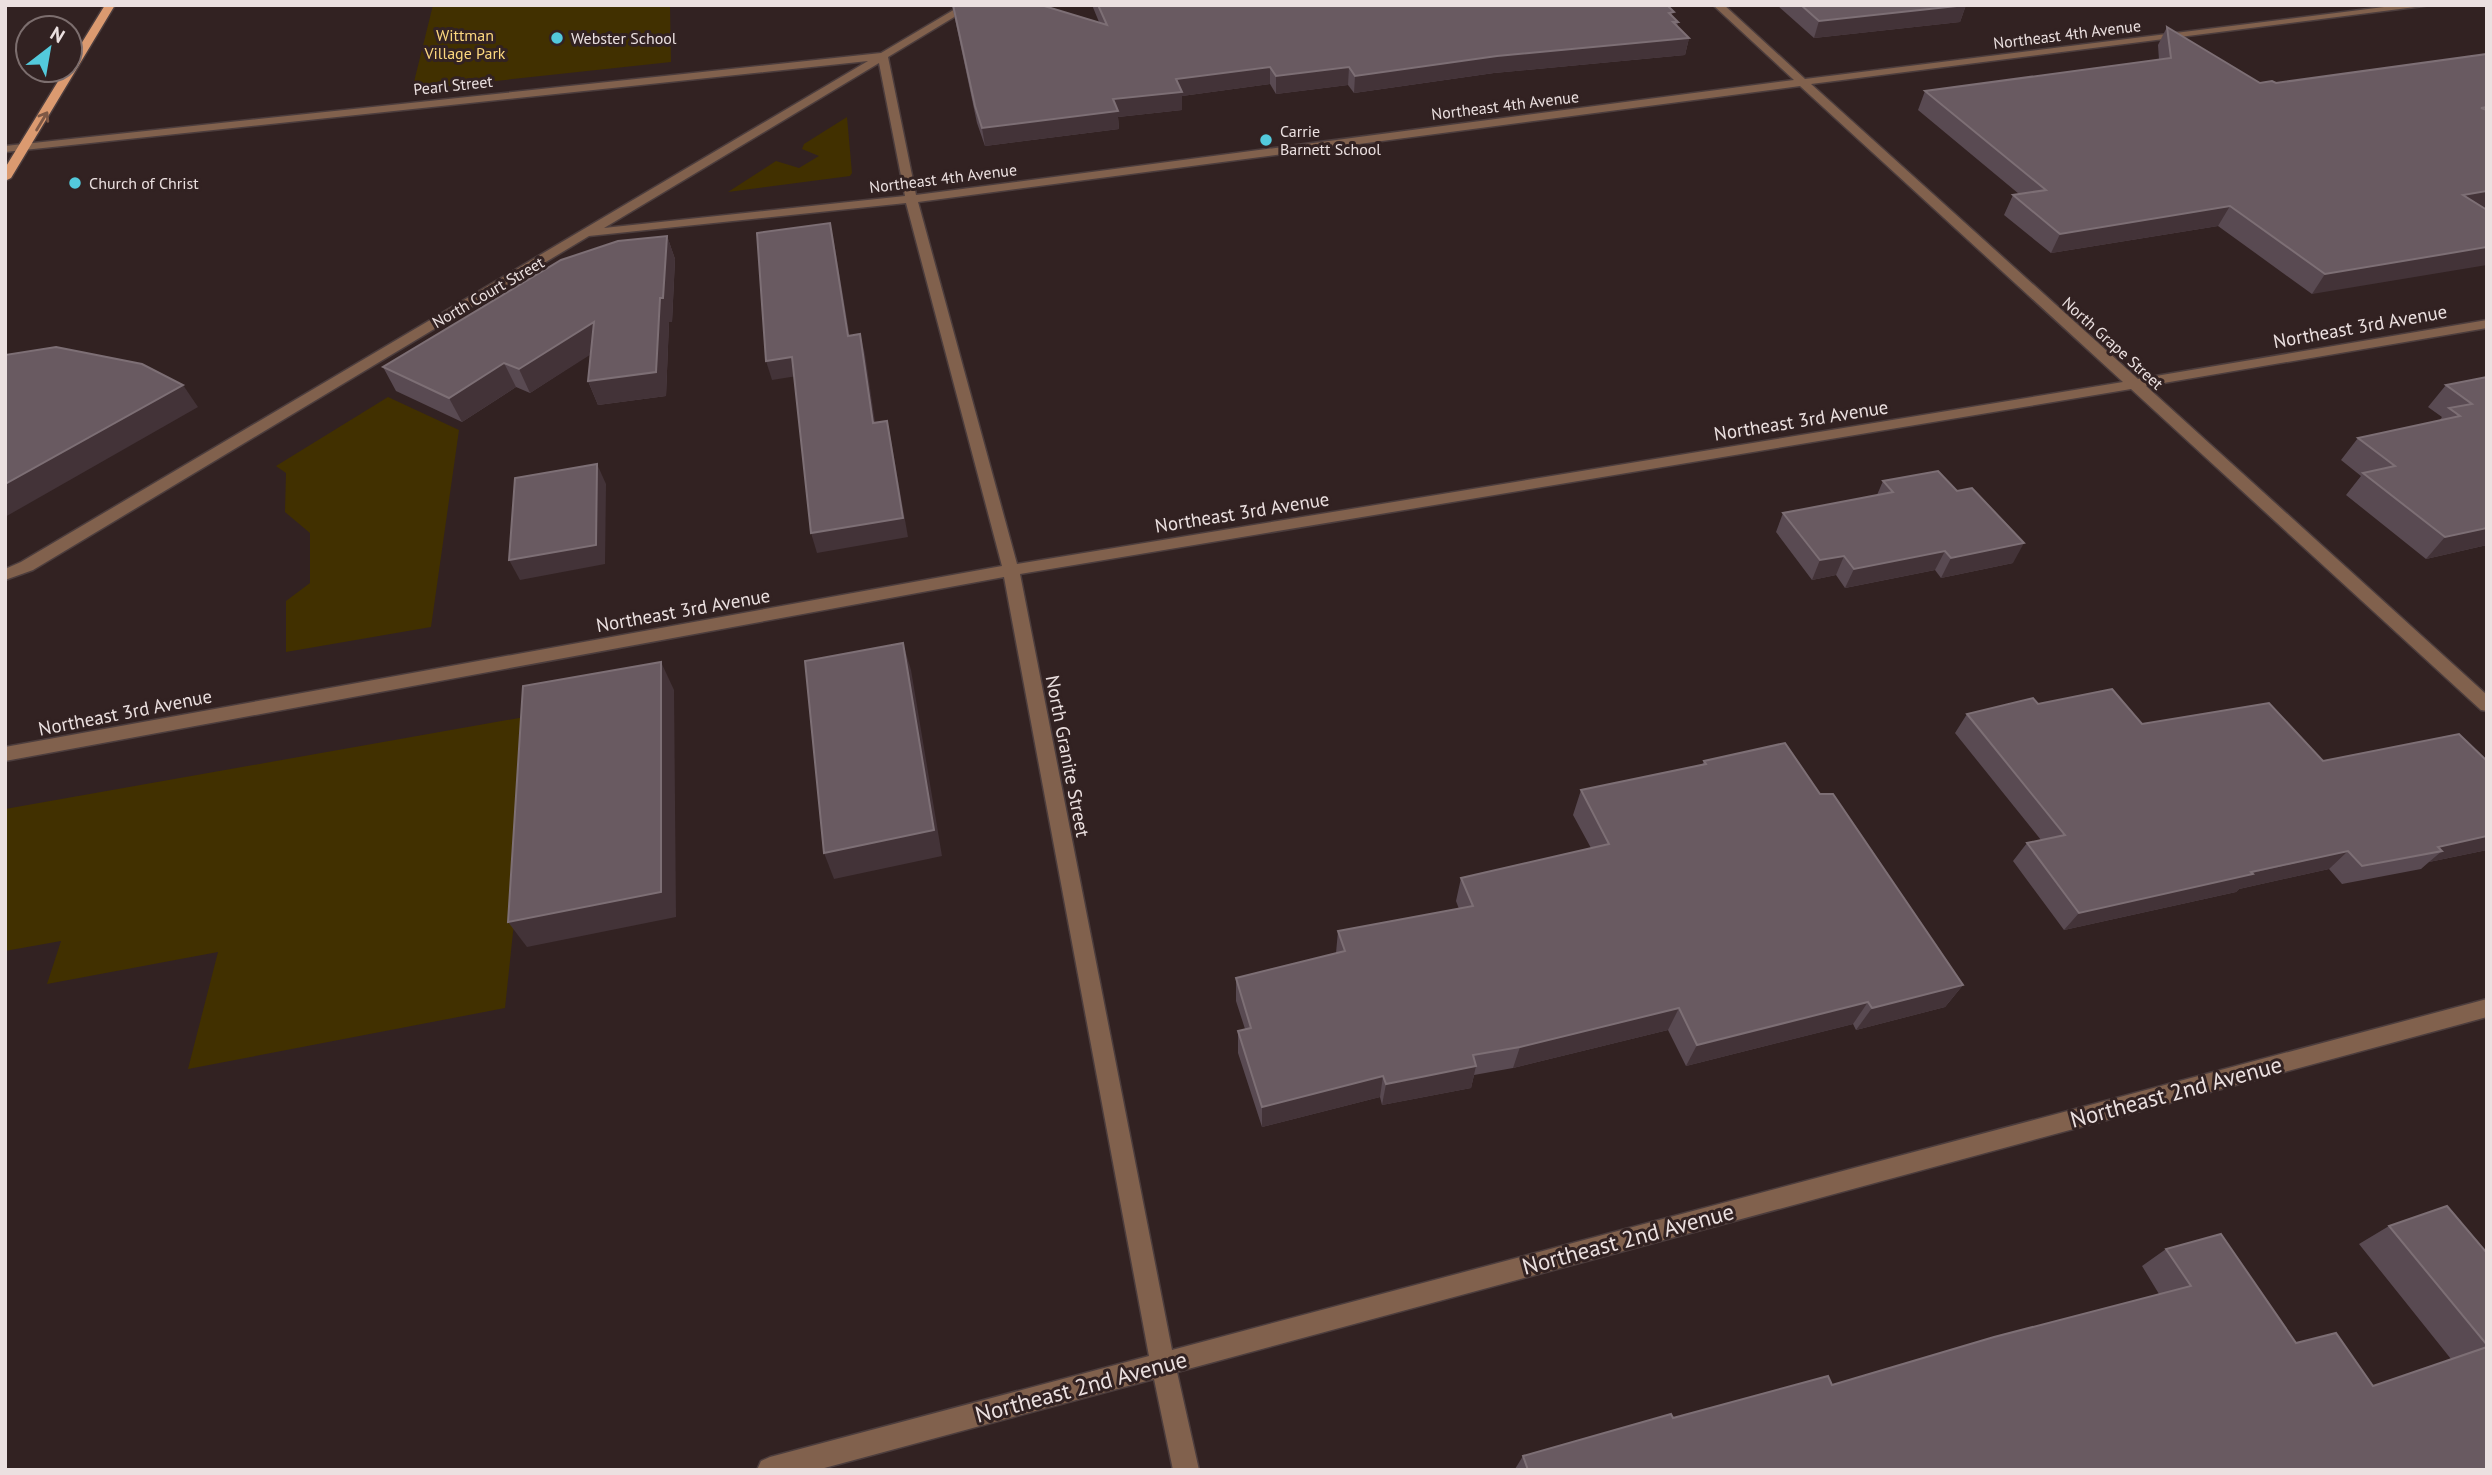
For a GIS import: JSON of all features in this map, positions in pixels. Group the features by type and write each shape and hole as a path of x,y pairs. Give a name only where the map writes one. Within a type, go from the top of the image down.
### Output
{"main road":[{"path":"5,178 110,5"}],"street":[{"name":"North Court Street","path":"5,575 27,566 969,5"},
{"name":"North Grape Street","path":"1718,5 1800,83 2487,705"},
{"name":"Northeast 4th Avenue","path":"587,233 911,199 1800,83 2426,5"},
{"name":"Pearl Street","path":"5,149 883,56"},
{"name":"North Granite Street","path":"883,56 911,199 1011,570 1163,1365 1186,1470"},
{"name":"Northeast 3rd Avenue","path":"5,754 1011,570 2487,324"},
{"path":"5,584 27,566"},
{"name":"Northeast 2nd Avenue","path":"770,1470 2487,1008"}],"green space":[{"name":"Wittman Village Park","path":"433,5 670,5 671,62 412,90"},
{"path":"847,117 852,173 850,176 728,192 776,161 799,168 819,156 802,149 804,144"},
{"path":"388,397 459,430 431,627 286,652 286,601 310,583 310,533 285,512 286,473 276,466"},
{"path":"536,715 505,1008 188,1069 218,952 47,984 61,941 5,951 5,809"}],"building":[{"path":"953,5 1041,5 1107,25 1098,5 1667,5 1674,12 1669,13 1678,22 1673,22 1689,38 1497,56 1355,76 1349,67 1276,76 1270,67 1176,79 1182,92 1113,99 1118,111 982,128"},
{"path":"1801,5 1966,5 1819,21"},
{"path":"2167,27 2260,83 2487,54 2487,107 2481,108 2487,110 2487,191 2463,195 2487,210 2487,247 2325,274 2230,206 2060,234 2013,195 2046,190 1925,91 2171,58"},
{"path":"830,223 848,336 860,334 873,423 887,421 903,518 811,533 792,357 766,361 757,233"},
{"path":"667,236 656,372 588,381 594,322 519,369 504,363 449,398 383,367 561,260 618,241"},
{"path":"56,347 142,364 183,385 5,484 5,355"},
{"path":"2487,377 2487,528 2445,537 2363,473 2395,466 2358,438 2460,416 2449,408 2472,404 2446,385"},
{"path":"597,464 596,545 509,560 515,478"},
{"path":"1938,471 1957,491 1972,488 2024,543 1951,558 1945,551 1854,569 1844,556 1820,560 1783,513 1893,492 1883,481"},
{"path":"903,643 934,830 824,853 805,661"},
{"path":"661,662 661,892 508,922 523,686"},
{"path":"2112,689 2142,724 2269,703 2323,761 2459,734 2487,761 2487,836 2438,847 2442,851 2362,866 2348,851 2079,913 2027,843 2065,835 1967,714 2033,698 2038,704"},
{"path":"1785,743 1820,794 1833,794 1963,985 1872,1008 1868,1002 1697,1045 1679,1008 1520,1047 1473,1055 1476,1066 1386,1084 1383,1076 1262,1107 1238,1031 1251,1028 1236,978 1345,951 1338,931 1473,906 1461,878 1609,844 1581,790 1706,764 1704,761"},
{"path":"2447,1206 2487,1253 2487,1345 2389,1226"},
{"path":"2221,1234 2296,1343 2336,1333 2373,1386 2487,1347 2487,1470 1528,1470 1523,1456 1671,1414 1673,1418 1828,1376 1832,1385 1994,1337 2191,1286 2166,1249"}],"place":[{"name":"Webster School","path":"557,38"},
{"name":"Carrie Barnett School","path":"1266,140"},
{"name":"Church of Christ","path":"75,183"}]}
